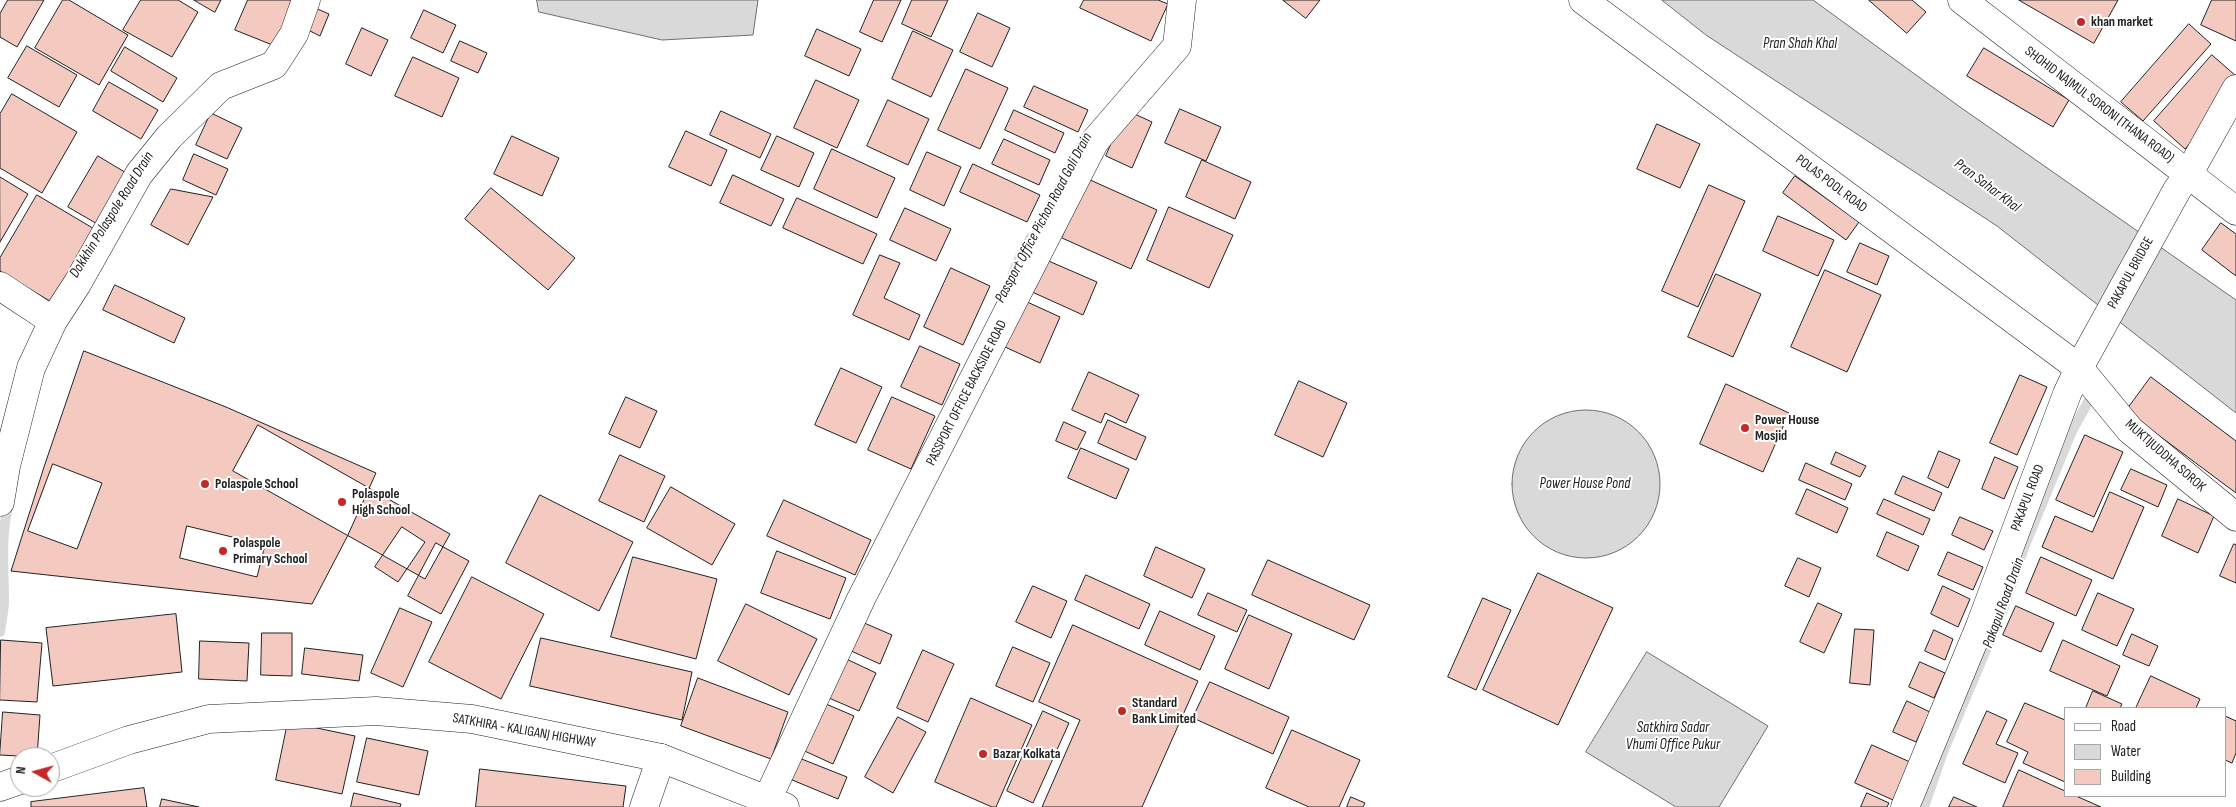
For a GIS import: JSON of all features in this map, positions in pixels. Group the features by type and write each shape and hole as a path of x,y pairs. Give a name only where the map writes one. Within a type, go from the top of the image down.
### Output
{"main road":[{"path":"0,502 6,466 31,368 53,320 77,284 139,174 169,137 221,86 274,65 294,34 306,0"},
{"name":"PASSPORT OFFICE BACKSIDE ROAD","path":"776,804 861,599 1095,141 1177,46 1182,0"},
{"name":"POLAS POOL ROAD","path":"1583,0 2083,362"},
{"name":"SHOHID NAJMUL SORONI (THANA ROAD)","path":"1962,0 2183,182 2236,211"},
{"name":"PAKAPUL BRIDGE","path":"2083,362 2236,89"},
{"path":"0,286 53,320"},
{"name":"MUKTIJUDDHA SOROK","path":"2083,362 2130,430 2236,517"},
{"name":"PAKAPUL ROAD","path":"1905,807 1980,626 2083,362"},
{"name":"SATKHIRA - KALIGANJ HIGHWAY","path":"60,765 128,740 209,719 376,711 472,719 661,758 776,804"},
{"path":"644,807 661,758"}],"water":[{"path":"537,0 758,0 753,35 662,40 539,12"},
{"name":"Pran Shah Khal","path":"1662,0 1813,0 1960,107 2236,300 2236,413 1997,226 1706,35"},
{"name":"Power House Pond","path":"1586,410 1600,411 1614,416 1627,422 1638,432 1648,443 1654,456 1659,470 1659,498 1654,512 1648,525 1638,536 1627,546 1614,552 1600,557 1586,558 1572,557 1558,552 1545,546 1534,536 1524,525 1518,512 1513,498 1512,484 1513,470 1518,456 1524,443 1534,432 1545,422 1558,416 1572,411"},
{"name":"Satkhira Sadar Vhumi Office Pukur","path":"1647,652 1768,726 1719,807 1676,807 1586,752"}],"building":[{"path":"8,0 44,0 17,47 0,37 0,14"},
{"path":"63,0 69,0 128,35 99,85 35,48"},
{"path":"141,0 178,0 198,12 172,57 123,30"},
{"path":"194,0 221,0 215,12"},
{"path":"248,0 294,0 275,46 235,30"},
{"path":"874,0 901,0 882,42 860,32"},
{"path":"912,0 948,0 931,37 902,24"},
{"path":"1084,0 1158,0 1168,4 1151,41 1080,8"},
{"path":"1283,0 1320,0 1306,18"},
{"path":"1869,0 1912,0 1926,12 1907,33"},
{"name":"khan market","path":"2019,0 2118,0 2094,43"},
{"path":"2212,0 2236,0 2236,41 2201,25"},
{"path":"313,7 329,14 320,36 304,28"},
{"path":"424,10 456,25 443,53 411,38"},
{"path":"978,13 1010,28 992,67 960,52"},
{"path":"2189,24 2211,44 2143,121 2121,102"},
{"path":"362,28 388,40 371,76 346,64"},
{"path":"817,29 861,49 849,76 805,56"},
{"path":"913,31 953,50 931,97 892,79"},
{"path":"460,41 487,53 478,73 451,61"},
{"path":"27,46 77,75 59,107 8,78"},
{"path":"125,47 177,78 163,102 111,71"},
{"path":"1984,48 2069,100 2053,127 1967,76"},
{"path":"2212,55 2236,76 2236,91 2185,149 2154,121"},
{"path":"413,57 459,78 442,117 395,96"},
{"path":"966,69 1008,88 980,149 938,130"},
{"path":"816,80 859,100 837,148 794,128"},
{"path":"109,82 158,110 141,139 93,111"},
{"path":"1034,86 1088,110 1078,132 1024,107"},
{"path":"12,94 77,132 42,193 0,168 0,114"},
{"path":"888,100 929,119 908,165 867,146"},
{"path":"1180,109 1221,127 1206,161 1165,143"},
{"path":"1014,110 1064,133 1055,153 1005,130"},
{"path":"1126,110 1152,122 1132,168 1106,156"},
{"path":"721,111 771,134 760,158 710,135"},
{"path":"211,113 242,128 227,159 196,145"},
{"path":"1657,124 1700,144 1680,188 1637,169"},
{"path":"686,131 727,150 711,186 669,167"},
{"path":"512,136 559,158 542,196 494,174"},
{"path":"777,136 814,153 799,187 761,170"},
{"path":"1004,139 1050,160 1039,185 992,164"},
{"path":"832,149 895,178 877,218 814,189"},
{"path":"927,152 961,167 944,206 910,190"},
{"path":"194,154 228,169 216,195 183,180"},
{"path":"98,156 128,174 99,225 68,207"},
{"path":"1202,160 1251,182 1235,219 1186,197"},
{"path":"973,164 1040,195 1027,222 960,192"},
{"path":"733,175 784,199 771,226 720,203"},
{"path":"1795,176 1859,222 1846,240 1783,193"},
{"path":"0,177 28,194 0,242"},
{"path":"1088,179 1157,210 1131,269 1062,238"},
{"path":"1709,185 1745,201 1698,307 1662,291"},
{"path":"491,188 575,258 548,290 465,219"},
{"path":"171,189 213,197 188,245 151,225"},
{"path":"37,195 96,230 53,303 0,271 0,258"},
{"path":"797,198 877,234 863,264 783,228"},
{"path":"1169,207 1233,235 1209,288 1147,260"},
{"path":"905,208 951,229 936,261 890,240"},
{"path":"1778,216 1834,240 1818,276 1763,251"},
{"path":"2221,223 2236,234 2236,276 2202,250"},
{"path":"1860,243 1889,256 1877,285 1847,272"},
{"path":"880,255 900,263 884,298 920,315 909,340 853,315"},
{"path":"1044,259 1097,282 1083,315 1030,291"},
{"path":"951,268 990,286 963,345 924,327"},
{"path":"1825,270 1881,295 1847,372 1791,347"},
{"path":"1716,274 1761,294 1733,357 1688,337"},
{"path":"115,285 185,318 174,343 103,310"},
{"path":"1025,301 1060,317 1040,363 1005,347"},
{"path":"920,346 960,364 942,405 901,387"},
{"name":"Polaspole School","path":"84,351 226,407 376,473 347,537 312,604 11,571"},
{"path":"841,368 882,387 856,443 815,425"},
{"path":"1089,372 1139,395 1126,423 1105,413 1101,423 1072,410"},
{"path":"2020,375 2047,387 2017,455 1990,443"},
{"path":"2151,377 2236,441 2236,493 2126,411"},
{"path":"1299,381 1347,403 1323,457 1275,435"},
{"name":"Power House Mosjid","path":"1726,384 1789,413 1763,472 1700,444"},
{"path":"626,397 657,411 640,448 609,434"},
{"path":"892,397 935,416 911,469 868,450"},
{"path":"1108,420 1146,437 1136,460 1098,443"},
{"path":"1064,422 1086,432 1077,450 1056,441"},
{"name":"Polaspole High School","path":"258,425 450,534 425,579 233,471"},
{"path":"2085,435 2123,452 2094,517 2056,500"},
{"path":"1081,448 1129,469 1116,499 1068,478"},
{"path":"1939,451 1960,460 1948,488 1928,478"},
{"path":"1836,452 1866,466 1860,477 1831,464"},
{"path":"620,455 665,476 644,522 599,501"},
{"path":"1995,457 2018,467 2004,499 1982,489"},
{"path":"1806,463 1852,484 1845,500 1799,480"},
{"path":"53,464 102,483 77,549 28,531"},
{"path":"2131,469 2167,485 2158,507 2121,490"},
{"path":"1903,476 1942,493 1934,511 1895,494"},
{"path":"671,487 735,524 712,565 647,528"},
{"path":"1807,489 1848,508 1837,533 1796,514"},
{"path":"2110,492 2144,507 2113,579 2042,547 2055,516 2092,532"},
{"path":"540,495 633,542 599,611 506,563"},
{"path":"1884,499 1930,519 1923,535 1877,514"},
{"path":"2178,499 2214,516 2198,553 2162,536"},
{"path":"784,500 871,540 855,575 767,536"},
{"path":"1960,517 1993,531 1984,550 1952,535"},
{"name":"Polaspole Primary School","path":"187,526 265,545 257,577 180,558"},
{"path":"402,527 425,542 398,582 375,567"},
{"path":"1887,532 1919,546 1908,571 1877,556"},
{"path":"436,543 469,561 441,614 408,596"},
{"path":"2234,544 2236,545 2236,583 2220,576"},
{"path":"1156,547 1205,569 1192,598 1144,576"},
{"path":"777,551 846,578 830,619 761,593"},
{"path":"1948,552 1983,567 1973,590 1938,575"},
{"path":"633,557 717,579 696,659 611,637"},
{"path":"2041,557 2092,580 2076,616 2026,593"},
{"path":"1798,558 1821,568 1809,597 1785,586"},
{"path":"1268,560 1370,605 1354,640 1252,595"},
{"path":"1538,573 1613,608 1558,725 1483,690"},
{"path":"1086,575 1150,604 1139,629 1075,600"},
{"path":"472,577 544,614 501,699 429,662"},
{"path":"1033,586 1067,601 1051,638 1016,622"},
{"path":"1943,586 1970,599 1958,627 1931,614"},
{"path":"1208,593 1247,610 1237,632 1198,615"},
{"path":"2098,593 2134,609 2117,646 2082,630"},
{"path":"1483,598 1511,610 1476,690 1448,677"},
{"path":"1818,603 1842,614 1824,653 1800,642"},
{"path":"746,604 817,639 789,695 718,661"},
{"path":"2016,606 2054,623 2041,652 2003,635"},
{"path":"400,608 432,622 403,687 371,673"},
{"path":"1160,611 1215,636 1200,670 1145,645"},
{"path":"176,614 182,672 53,686 46,628"},
{"path":"1249,615 1292,634 1269,689 1225,669"},
{"path":"862,622 892,635 880,664 849,650"},
{"name":"Standard Bank Limited","path":"1073,625 1198,681 1142,807 1042,807 1080,720 1039,702"},
{"path":"1855,629 1874,630 1870,685 1850,683"},
{"path":"1934,630 1953,639 1945,660 1925,651"},
{"path":"262,633 292,633 292,676 261,675"},
{"path":"2132,634 2158,646 2149,666 2123,655"},
{"path":"541,638 692,672 682,720 530,686"},
{"path":"1,640 42,643 37,702 0,700"},
{"path":"2063,640 2120,666 2107,696 2050,671"},
{"path":"200,641 249,643 247,681 199,679"},
{"path":"1013,647 1050,663 1033,702 996,686"},
{"path":"305,648 363,655 359,681 302,674"},
{"path":"923,650 954,664 928,722 897,708"},
{"path":"840,656 876,673 859,711 822,695"},
{"path":"1920,662 1945,673 1934,698 1909,687"},
{"path":"2151,676 2200,699 2196,707 2136,707"},
{"path":"698,678 788,712 771,759 681,726"},
{"path":"1210,682 1289,717 1273,754 1193,718"},
{"path":"2093,691 2122,704 2120,707 2086,707"},
{"name":"Bazar Kolkata","path":"971,698 1032,725 996,807 992,807 935,782"},
{"path":"819,701 854,716 833,764 798,748"},
{"path":"1907,701 1930,712 1916,742 1893,732"},
{"path":"2025,703 2064,720 2064,782 2023,763 2028,752 2007,742"},
{"path":"1043,711 1069,723 1033,803 1007,791"},
{"path":"1987,711 2007,720 1996,744 2018,753 2005,783 1963,764"},
{"path":"3,712 40,715 38,747 10,747 10,756 0,755"},
{"path":"2226,716 2236,721 2236,753 2232,763 2226,760"},
{"path":"898,717 926,732 893,793 865,777"},
{"path":"288,722 355,736 342,794 276,780"},
{"path":"1292,730 1360,760 1339,807 1309,807 1266,788"},
{"path":"367,738 428,751 419,795 357,782"},
{"path":"1872,745 1910,762 1893,800 1855,783"},
{"path":"794,756 847,777 838,799 785,777"},
{"path":"480,769 626,786 623,807 476,807"},
{"path":"2019,770 2064,791 2064,797 2078,797 2101,807 2003,807"},
{"path":"144,788 147,807 31,807 31,802"},
{"path":"354,793 401,804 400,807 351,807"},
{"path":"1867,793 1889,803 1887,807 1861,807"},
{"path":"1351,797 1365,803 1363,807 1347,807"},
{"path":"1954,797 1977,807 1949,807"},
{"path":"162,799 199,807 160,807"}],"waterway":[{"name":"Passport Office Pichon Road Goli Drain","path":"1012,276 1020,256 1031,237"},
{"name":"Pakapul Road Drain","path":"1924,807 1943,752 2004,607 2025,545 2072,431 2088,402"},
{"path":"0,632 4,605 3,539 9,503"}],"place":[{"name":"khan market","path":"2081,22"},
{"name":"Power House Mosjid","path":"1745,428"},
{"name":"Polaspole School","path":"205,484"},
{"name":"Polaspole High School","path":"342,502"},
{"name":"Polaspole Primary School","path":"223,551"},
{"name":"Standard Bank Limited","path":"1122,711"},
{"name":"Bazar Kolkata","path":"983,754"}],"water label":[{"name":"Pran Sahar Khal","path":"1987,186"},
{"name":"Dokkhin Polaspole Road Drain","path":"112,215"}]}
